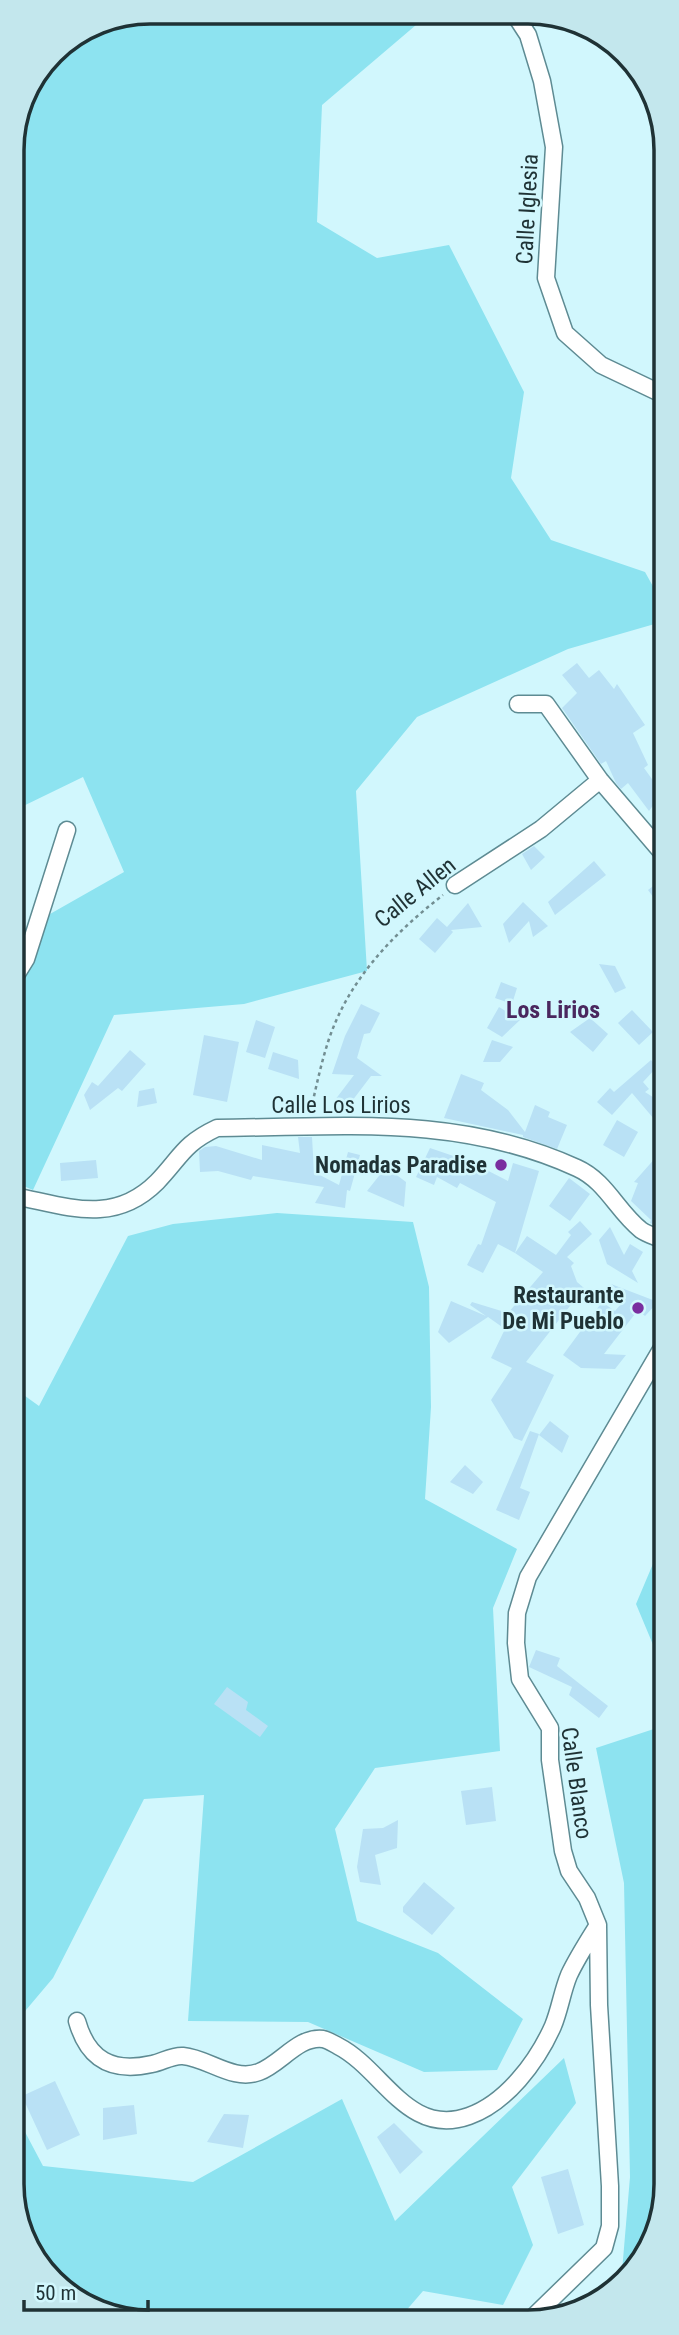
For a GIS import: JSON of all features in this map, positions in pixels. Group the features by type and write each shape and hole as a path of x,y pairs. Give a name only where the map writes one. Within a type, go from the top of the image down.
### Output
{"street":[{"name":"Calle Iglesia","path":"520,24 527,35 542,81 554,147 546,278 565,333 601,365 654,390"},
{"path":"518,704 546,705 600,780 654,843"},
{"name":"Calle Allen","path":"455,885 541,829 600,780"},
{"path":"25,961 68,830"},
{"name":"Calle Los Lirios","path":"24,1198 94,1212 133,1200 156,1182 194,1139 216,1128 372,1124 452,1131 548,1156 581,1169 600,1182 624,1214 643,1232 654,1236"},
{"name":"Calle Blanco","path":"541,2309 604,2248 610,2226 598,1925 587,1898 569,1871 563,1851 550,1760 550,1728 520,1679 516,1643 517,1613 528,1577 654,1362"},
{"path":"77,2021 82,2040 97,2057 128,2067 180,2056 238,2074 258,2073 306,2041 324,2039 364,2063 397,2101 420,2115 447,2122 488,2108 508,2092 524,2072 552,2029 569,1975 598,1925"}],"path":[{"name":"Calle Allen","path":"306,1127 328,1040 355,985 392,937 455,885"}],"shaded area":[{"path":"420,24 322,105 317,222 377,258 449,245 524,392 511,478 551,540 645,572 654,588 654,624 568,649 417,717 356,791 367,971 244,1004 114,1015 33,1190 24,1186 25,928 124,872 83,777 25,805 25,142 34,102 46,80 61,61 87,41 110,31 134,26"},
{"path":"277,1213 413,1222 429,1287 431,1407 425,1499 517,1549 493,1608 500,1751 375,1768 335,1829 357,1921 438,1953 523,2019 497,2070 424,2072 308,2022 188,2021 204,1795 144,1799 53,1978 24,2012 24,1395 39,1406 128,1236 173,1224"},
{"path":"654,1561 654,1647 636,1604"},
{"path":"654,1729 654,2193 645,2233 638,2248 622,2269 630,2177 624,1883 596,1748"},
{"path":"564,2058 576,2103 512,2187 533,2245 503,2305 423,2291 407,2310 150,2310 110,2304 80,2289 61,2274 41,2248 27,2209 24,2130 43,2166 193,2182 342,2099 395,2221"}],"building":[{"path":"577,663 589,678 599,670 614,689 617,684 645,725 633,733 648,765 644,768 654,782 654,804 649,811 628,783 621,789 606,761 601,764 562,708 577,693 562,675"},
{"path":"534,846 545,857 531,870 522,854"},
{"path":"594,861 606,875 555,915 548,902"},
{"path":"654,885 654,898 648,890"},
{"path":"523,902 548,926 533,937 529,921 509,943 503,924"},
{"path":"468,903 482,927 451,930 453,932 435,953 419,939 437,918 447,927"},
{"path":"599,964 615,966 626,988 615,993"},
{"path":"501,982 517,988 512,1004 495,998"},
{"path":"361,1004 380,1013 370,1033 364,1034 357,1058 382,1076 371,1076 346,1109 335,1100 354,1075 332,1074 345,1036"},
{"path":"499,1007 520,1020 502,1037 487,1028"},
{"path":"632,1010 653,1032 639,1045 618,1023"},
{"path":"590,1018 608,1034 593,1052 570,1032"},
{"path":"256,1020 275,1027 265,1058 246,1052"},
{"path":"204,1035 239,1042 227,1102 193,1095"},
{"path":"492,1040 513,1047 500,1062 483,1062"},
{"path":"130,1050 146,1064 122,1091 118,1088 90,1110 84,1095 92,1082 98,1086"},
{"path":"273,1052 298,1060 299,1079 268,1069"},
{"path":"651,1060 654,1064 654,1070 643,1082 649,1089 645,1092 654,1098 654,1119 632,1093 612,1115 597,1102 610,1088 614,1092"},
{"path":"461,1074 484,1083 481,1090 508,1110 525,1132 535,1105 550,1112 548,1117 567,1125 557,1149 523,1135 444,1118"},
{"path":"154,1088 157,1103 137,1107 139,1091"},
{"path":"617,1120 638,1132 624,1157 603,1145"},
{"path":"298,1137 312,1137 314,1172 339,1185 348,1152 360,1155 350,1191 347,1190 345,1208 315,1203 324,1187 253,1176 251,1180 218,1171 200,1172 199,1151 205,1147 216,1146 262,1160 262,1145 300,1153"},
{"path":"430,1148 471,1162 508,1181 513,1163 539,1171 515,1253 498,1244 483,1273 467,1265 478,1244 481,1245 496,1202 460,1183 457,1188 437,1177 434,1185 416,1177"},
{"path":"654,1159 654,1225 631,1201 638,1183 634,1182"},
{"path":"96,1160 98,1178 61,1181 60,1163"},
{"path":"386,1167 406,1182 404,1207 367,1191"},
{"path":"569,1178 590,1194 570,1221 549,1206"},
{"path":"580,1221 592,1234 567,1257 574,1263 571,1266 577,1282 584,1288 526,1362 554,1375 522,1441 514,1438 491,1400 512,1368 491,1358 505,1329 488,1317 449,1343 438,1332 451,1301 486,1316 470,1305 472,1302 508,1313 543,1272 515,1253 527,1236 556,1255 571,1235 568,1232"},
{"path":"610,1227 624,1255 630,1244 643,1252 632,1271 638,1283 607,1264 599,1240"},
{"path":"611,1284 654,1300 654,1306 645,1316 638,1310 604,1354 626,1355 615,1369 581,1368 563,1355 602,1302 615,1311 626,1298"},
{"path":"550,1421 569,1436 562,1453 539,1435"},
{"path":"530,1431 539,1434 520,1488 530,1492 519,1520 496,1510"},
{"path":"465,1465 483,1482 473,1494 450,1482"},
{"path":"536,1650 560,1658 557,1666 608,1706 599,1718 569,1695 572,1687 529,1667"},
{"path":"227,1687 248,1702 246,1710 268,1726 260,1737 214,1704"},
{"path":"492,1787 496,1821 466,1825 461,1791"},
{"path":"398,1820 397,1848 375,1855 381,1885 360,1882 357,1867 363,1829 383,1828"},
{"path":"424,1882 455,1908 432,1935 403,1912 403,1907"},
{"path":"55,2081 80,2135 47,2150 24,2095"},
{"path":"134,2105 137,2134 103,2140 103,2108"},
{"path":"224,2114 249,2115 243,2148 207,2142"},
{"path":"394,2123 423,2152 400,2174 377,2137"},
{"path":"568,2169 584,2225 558,2234 541,2177"}],"place":[{"name":"Nomadas Paradise","path":"501,1165"},
{"name":"Restaurante De Mi Pueblo","path":"638,1308"}],"district":[{"name":"Los Lirios","path":"553,1010"}]}
